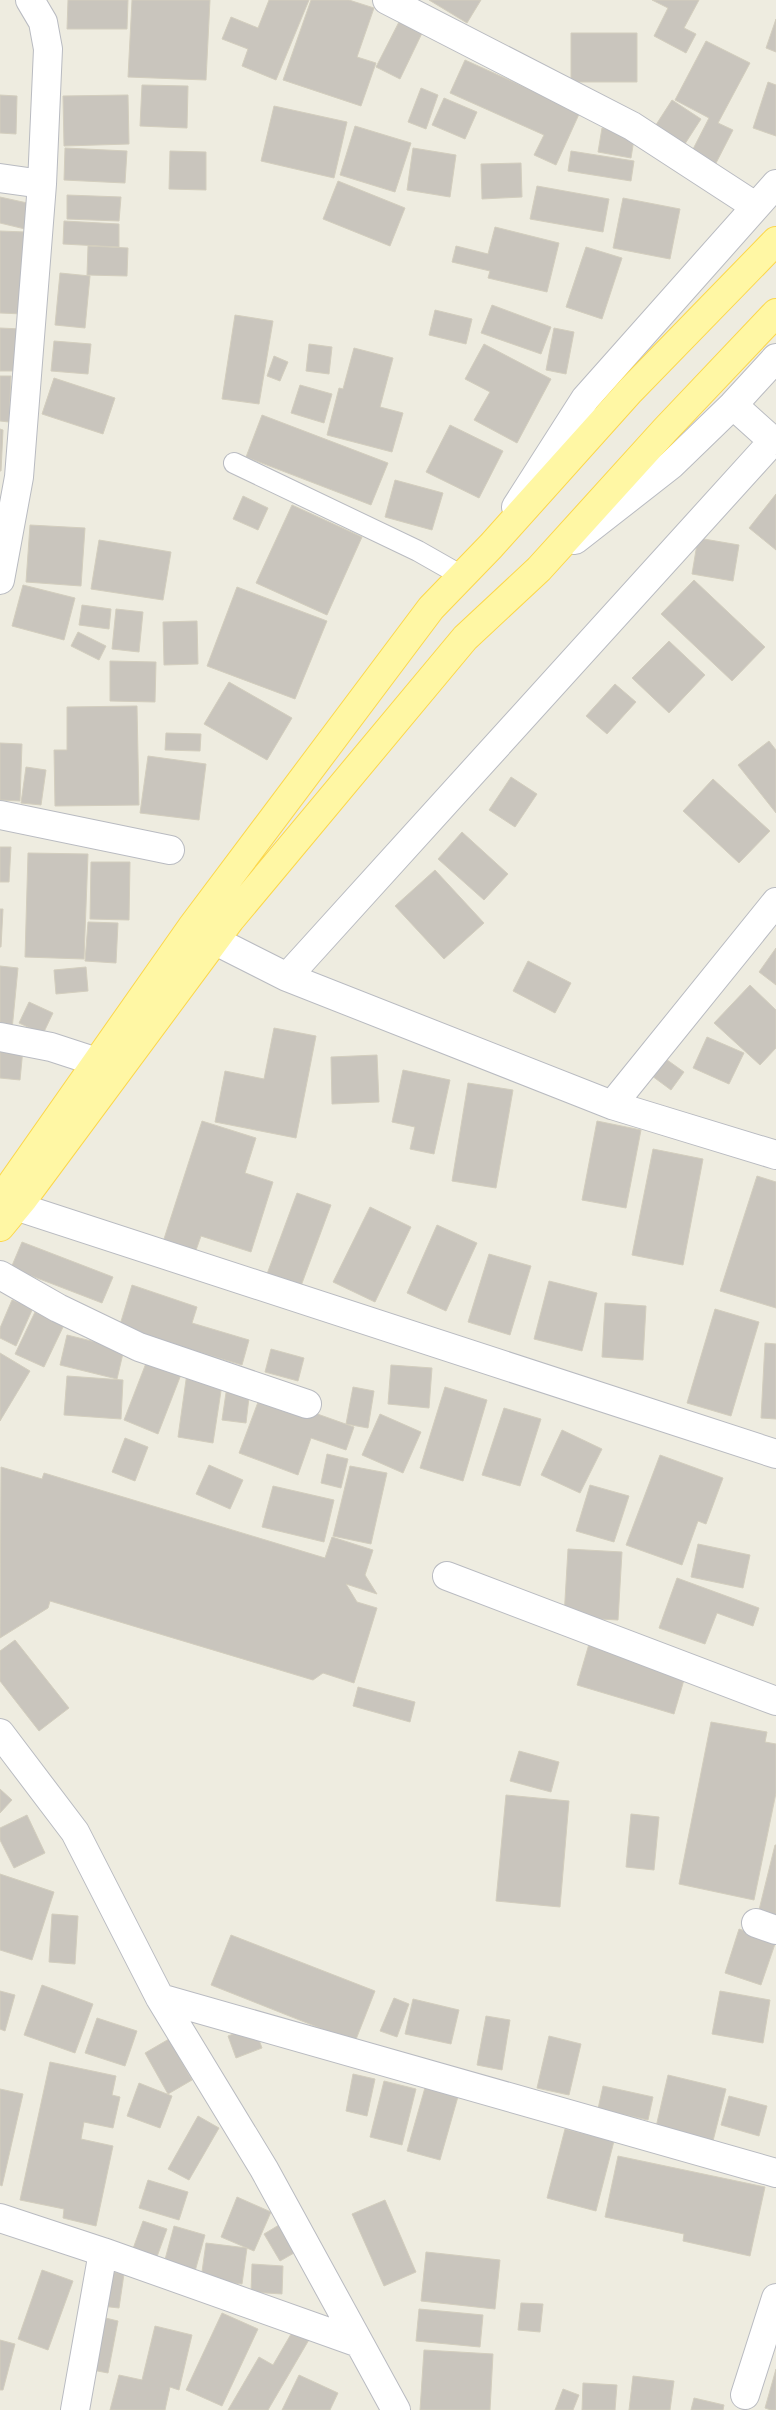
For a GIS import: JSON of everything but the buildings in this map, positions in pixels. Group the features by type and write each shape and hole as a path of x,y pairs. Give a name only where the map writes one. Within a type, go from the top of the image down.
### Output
{"main road":[{"path":"0,1227 6,1202 97,1062 191,928 431,608 491,546 630,391 776,241"},
{"path":"6,1202 215,940 465,638 539,569 665,430 776,313"}],"street":[{"path":"0,580 19,477 12,427 42,184 48,50 44,22 30,0"},
{"path":"387,0 632,126 755,206"},
{"path":"0,178 42,184"},
{"path":"491,546 585,399 776,184"},
{"path":"539,569 671,465 733,405 776,358"},
{"path":"287,977 774,442 733,405"},
{"path":"0,815 170,850"},
{"path":"612,1105 776,902"},
{"path":"191,928 287,977 612,1105 776,1155"},
{"path":"0,1037 51,1047 97,1062"},
{"path":"6,1202 776,1454"},
{"path":"0,1275 58,1308 139,1347 307,1404"},
{"path":"447,1576 776,1701"},
{"path":"0,1733 75,1832 160,1998 264,2169 396,2410"},
{"path":"160,1998 776,2173"},
{"path":"0,2218 359,2342"},
{"path":"75,2410 103,2252"},
{"path":"745,2395 776,2298"}],"lane":[{"path":"234,463 418,551 462,576"}]}
